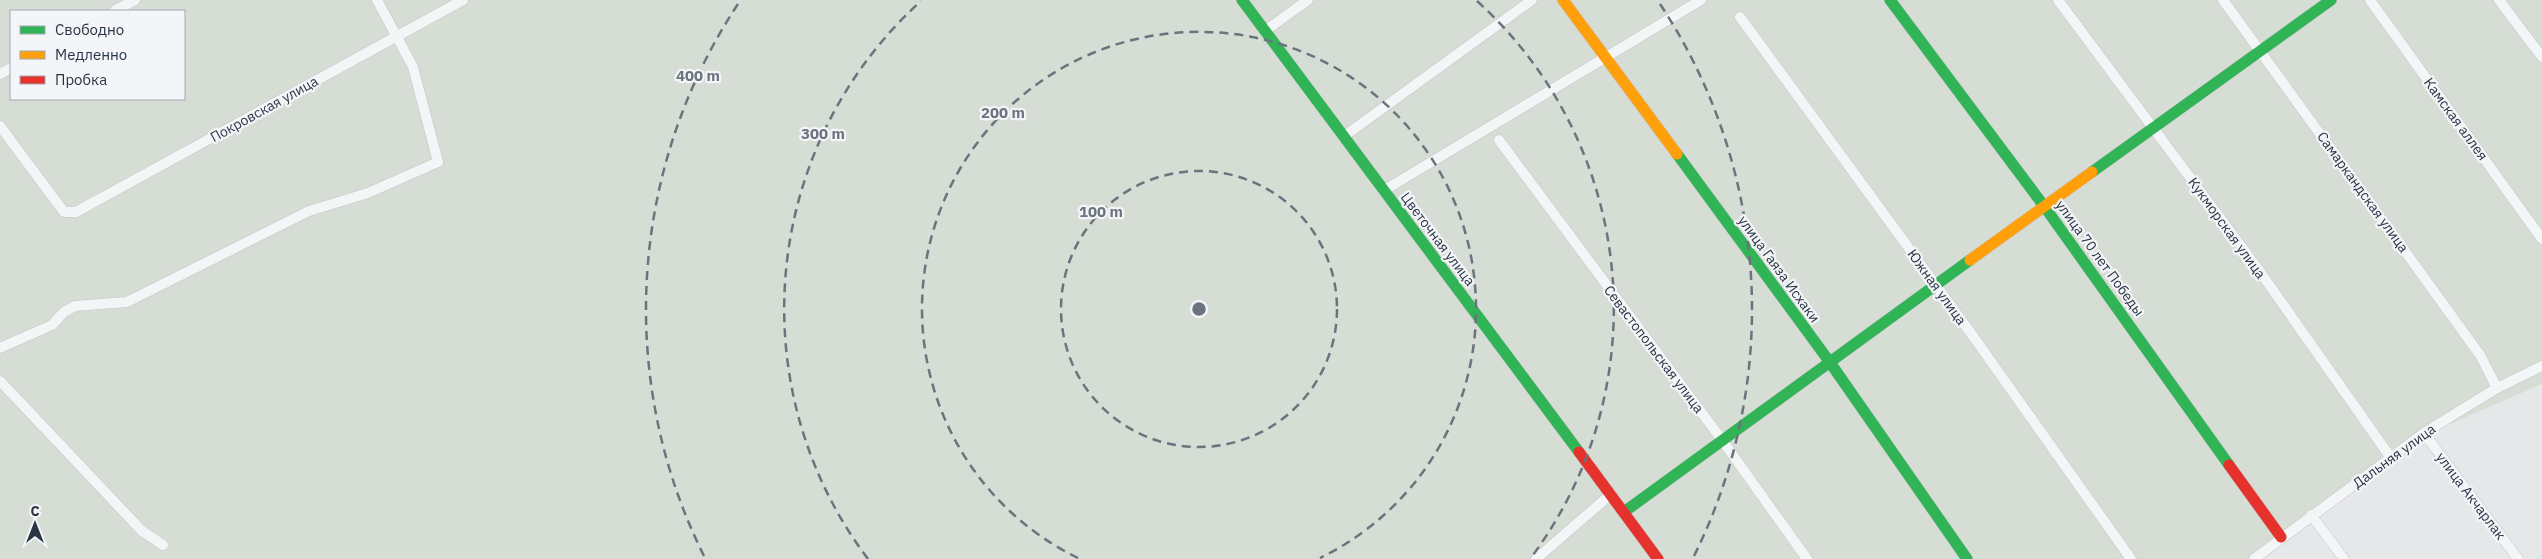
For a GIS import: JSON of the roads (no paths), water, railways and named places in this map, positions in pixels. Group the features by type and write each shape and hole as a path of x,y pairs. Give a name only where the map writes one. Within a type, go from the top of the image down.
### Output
{"street":[{"path":"116,10 135,0"},
{"path":"0,348 52,324 64,312 75,306 127,302 309,212 368,193 438,162 413,66 378,0"},
{"name":"Покровская улица","path":"0,126 64,212 76,212 463,0"},
{"name":"Цветочная улица","path":"1242,0 1658,559"},
{"path":"1265,31 1308,0"},
{"path":"1343,137 1532,0"},
{"name":"улица Гаяза Исхаки","path":"1563,0 1829,361 1967,559"},
{"path":"1383,191 1701,0"},
{"name":"улица 70 лет Победы","path":"1890,0 2044,206 2281,537"},
{"name":"Кукморская улица","path":"2058,0 2258,269 2390,458"},
{"name":"Самаркандская улица","path":"2223,0 2480,355 2497,388"},
{"path":"1624,512 1829,361 2331,0"},
{"name":"Камская аллея","path":"2370,0 2542,239"},
{"path":"2499,0 2542,58"},
{"name":"Южная улица","path":"1740,17 1936,285 2131,559"},
{"name":"Севастопольская улица","path":"1499,140 1722,440 1807,559"},
{"name":"Дальняя улица","path":"2254,559 2281,537 2424,433 2497,388 2542,366"},
{"path":"0,381 142,531 163,545"},
{"name":"улица Акчарлак","path":"2424,433 2518,559"},
{"path":"1536,559 1611,494"},
{"path":"2311,515 2344,559"}]}
